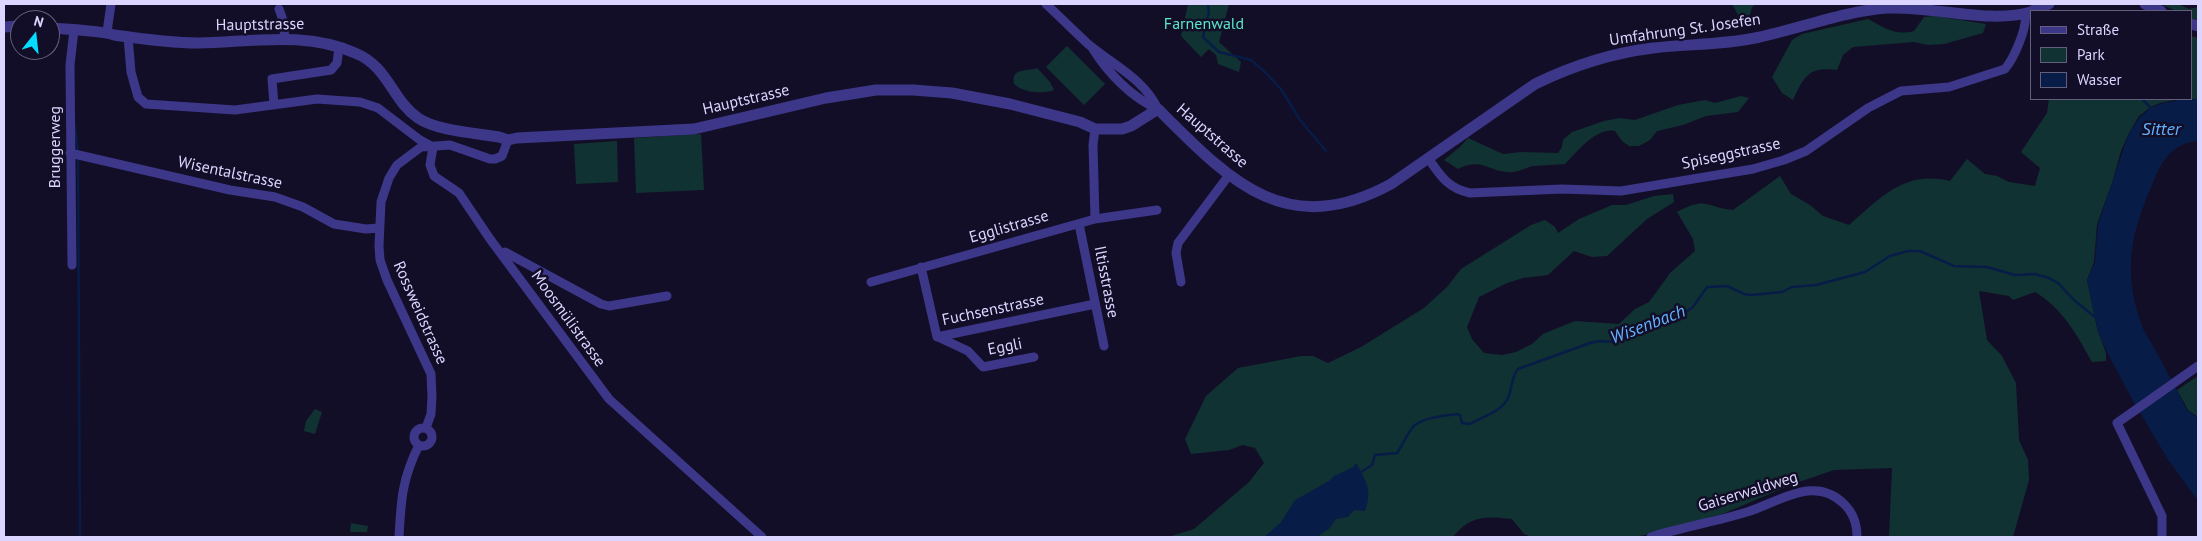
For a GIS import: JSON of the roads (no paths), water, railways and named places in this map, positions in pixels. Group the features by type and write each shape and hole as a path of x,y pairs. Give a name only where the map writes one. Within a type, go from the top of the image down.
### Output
{"street":[{"path":"107,32 111,4"},
{"path":"1046,4 1090,45 1110,71 1127,88 1145,103 1158,109"},
{"path":"2031,10 2049,4"},
{"path":"2145,4 2159,10"},
{"name":"Umfahrung St. Josefen","path":"1428,158 1535,84 1559,72 1606,57 1652,48 1753,39 1855,13 1886,8 1985,15 2008,15 2030,10"},
{"path":"279,9 283,20 285,39"},
{"name":"Spiseggstrasse","path":"1428,158 1447,184 1458,190 1470,193 1562,189 1621,191 1753,169 1806,151 1868,108 1902,91 1949,87 2005,69 2016,51 2030,12"},
{"name":"Hauptstrasse","path":"60,29 98,33 107,32 163,42 196,43 285,39 308,40 339,47 356,53 374,65 384,74 405,106 423,121 436,126 508,140 694,128 826,98 869,91 922,90 988,100 1080,122 1095,129 1122,129 1131,126 1158,109 1229,175 1268,198 1296,205 1320,207 1351,202 1392,184 1428,158"},
{"name":"Bruggerweg","path":"72,265 74,154 70,65 74,30"},
{"path":"128,37 135,88 138,98 146,104 235,110 317,99 342,99 378,108 420,140 433,147"},
{"path":"274,105 272,80 331,70 337,63 339,47"},
{"path":"1095,129 1093,145 1095,219"},
{"name":"Rossweidstrasse","path":"426,428 431,414 431,374 386,280 380,260 379,228 381,202 393,172 404,158 416,149 444,144 495,159 502,156 508,140"},
{"name":"Moosmülistrasse","path":"433,147 430,165 434,176 459,193 609,399 762,537"},
{"name":"Wisentalstrasse","path":"74,154 230,190 275,196 303,207 334,224 379,228"},
{"path":"1181,282 1176,253 1178,243 1229,175"},
{"name":"Egglistrasse","path":"871,282 1095,219 1157,210"},
{"name":"Iltisstrasse","path":"1079,224 1104,346"},
{"path":"502,254 505,252 601,304 610,306 667,296"},
{"name":"Fuchsenstrasse","path":"921,267 937,337 1095,304"},
{"name":"Eggli","path":"937,337 968,351 983,367 1034,357"},
{"path":"2162,537 2162,516 2117,423 2194,369"},
{"path":"426,428 432,435 431,441 425,446 419,445 415,440 414,434 418,430 426,428"},
{"path":"399,537 402,493 406,475 419,445"},
{"name":"Gaiserwaldweg","path":"1651,537 1697,523 1747,512 1790,495 1814,489 1838,498 1848,508 1857,527 1858,537"}],"water":[{"name":"Sitter","path":"2198,99 2198,141 2180,146 2174,150 2159,168 2138,221 2134,238 2131,271 2132,289 2143,329 2187,410 2198,418 2198,501 2167,458 2108,354 2098,332 2087,280 2095,262 2098,224 2129,133 2140,117 2151,108 2160,104"},
{"path":"1356,463 1368,491 1365,511 1354,510 1348,517 1336,519 1330,528 1317,537 1264,537 1281,522 1295,500 1329,481 1334,476 1353,467"}],"waterway":[{"path":"1208,4 1209,12 1203,37 1219,52 1251,60 1264,71 1281,89 1300,120 1326,151"},
{"path":"2143,100 2153,110"},
{"path":"75,126 78,152"},
{"path":"78,157 80,537"},
{"name":"Wisenbach","path":"1361,472 1372,465 1375,455 1397,453 1412,428 1418,423 1435,417 1457,414 1460,415 1462,423 1470,424 1498,410 1508,399 1515,373 1518,369 1590,343 1599,341 1614,342 1628,336 1645,324 1679,317 1693,307 1707,287 1727,286 1744,294 1751,295 1782,292 1792,287 1816,285 1865,272 1890,256 1908,251 1920,251 1954,266 1987,267 2015,275 2035,274 2049,278 2058,283 2074,300 2096,318"}],"park label":[{"name":"Farnenwald","path":"1204,24"}]}
